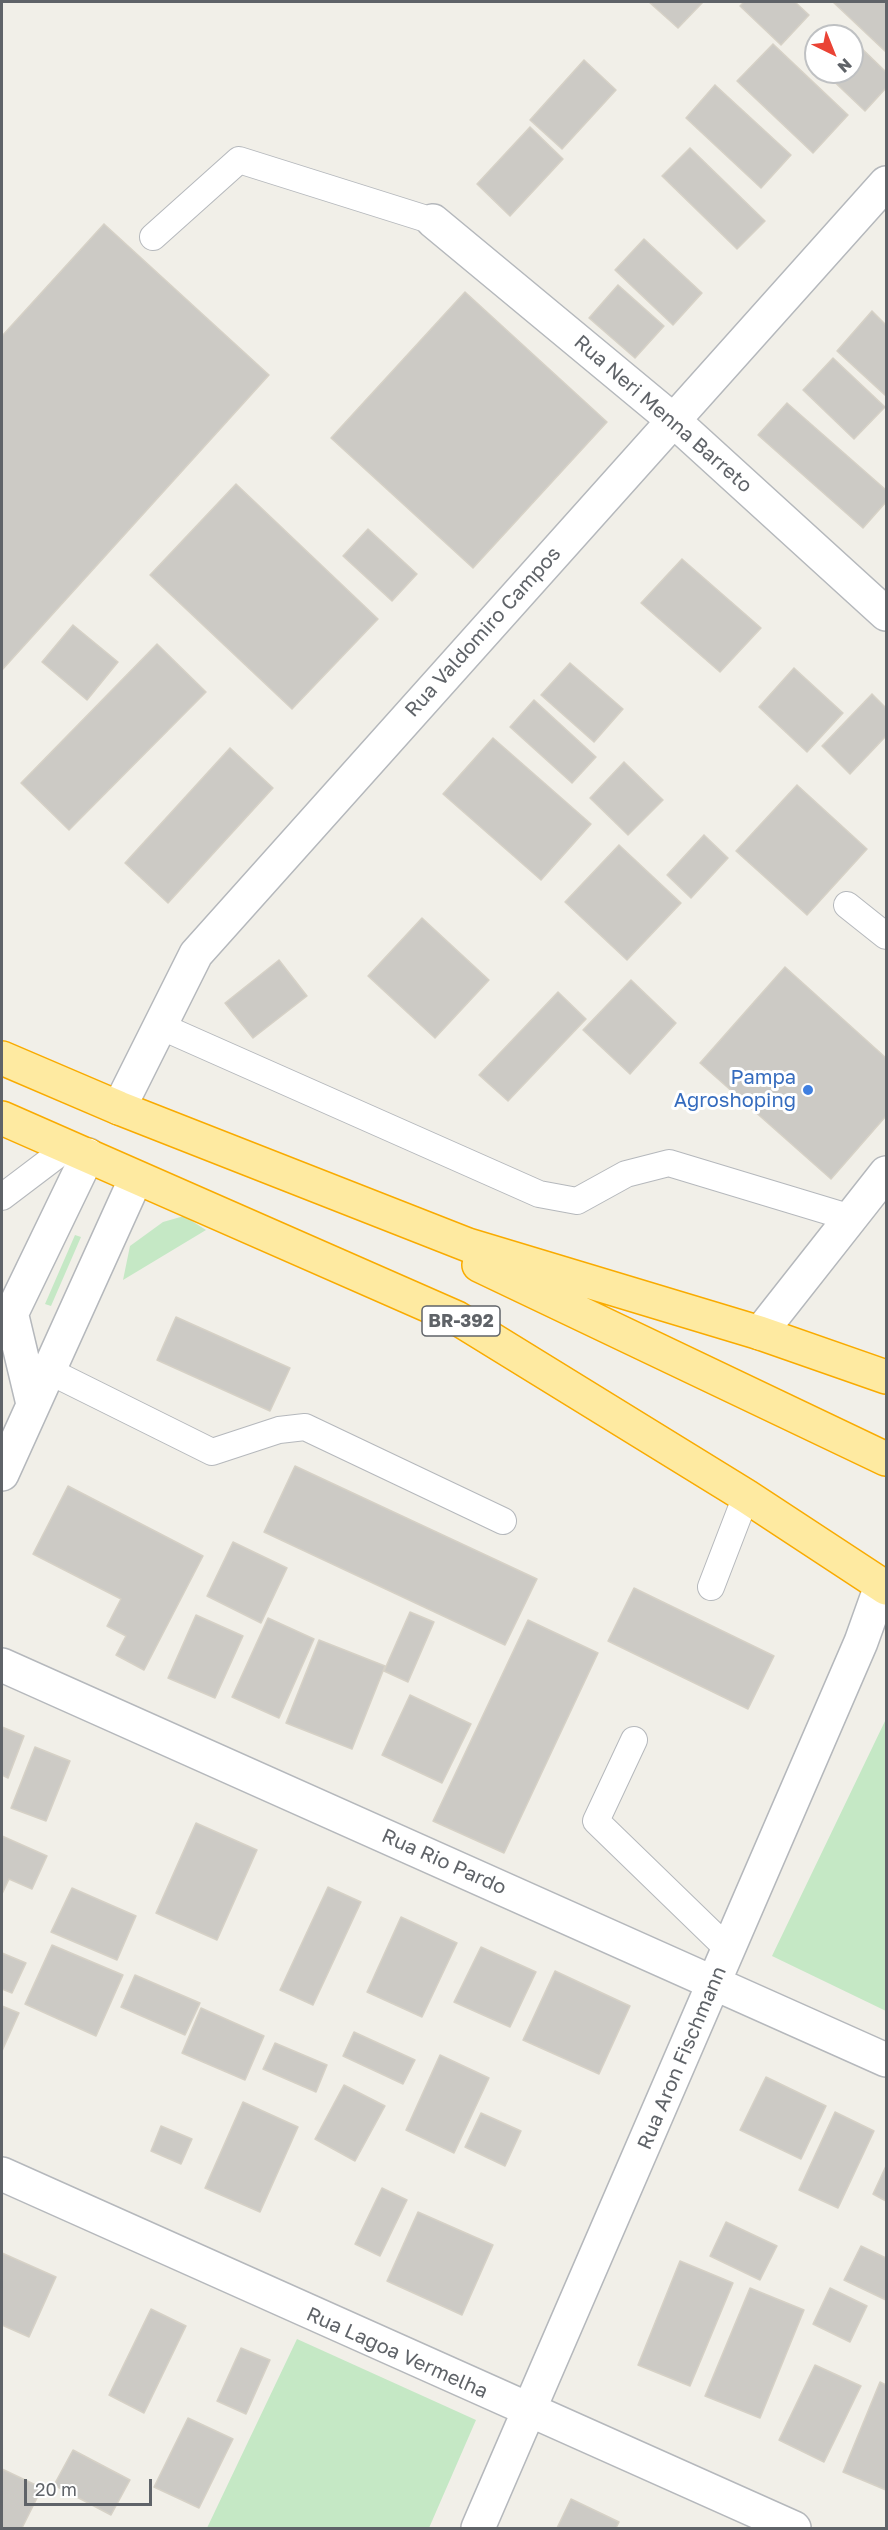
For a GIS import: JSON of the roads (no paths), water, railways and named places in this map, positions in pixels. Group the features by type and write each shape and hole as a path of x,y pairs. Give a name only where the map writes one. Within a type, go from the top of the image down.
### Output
{"highway":[{"name":"BR-392","path":"2,1058 119,1108 468,1245 760,1333 886,1377"},
{"name":"BR-392","path":"2,1118 457,1318 746,1496 884,1587"},
{"name":"BR-392","path":"290,1175 886,1460"}],"street":[{"name":"Rua Valdomiro Campos","path":"119,1108 196,954 886,183"},
{"name":"Rua Neri Menna Barreto","path":"433,220 673,420 886,614"},
{"path":"33,1404 6,1323 78,1151"},
{"path":"760,1333 886,1173"},
{"path":"2,1474 136,1178"},
{"name":"Rua Aron Fischmann","path":"478,2529 530,2413 884,1587"},
{"name":"Rua Rio Pardo","path":"2,1665 886,2060"},
{"name":"Rua Lagoa Vermelha","path":"2,2174 530,2413 794,2529"}],"lane":[{"path":"153,237 239,160 433,220"},
{"path":"848,905 886,936"},
{"path":"160,1026 539,1194 577,1201 626,1174 669,1163 851,1218"},
{"path":"2,1197 78,1151"},
{"path":"49,1371 212,1452 279,1430 305,1427 503,1521"},
{"path":"711,1587 746,1496"},
{"path":"634,1740 596,1821 729,1950"}],"place":[{"name":"Pampa Agroshoping","path":"808,1090"}]}
